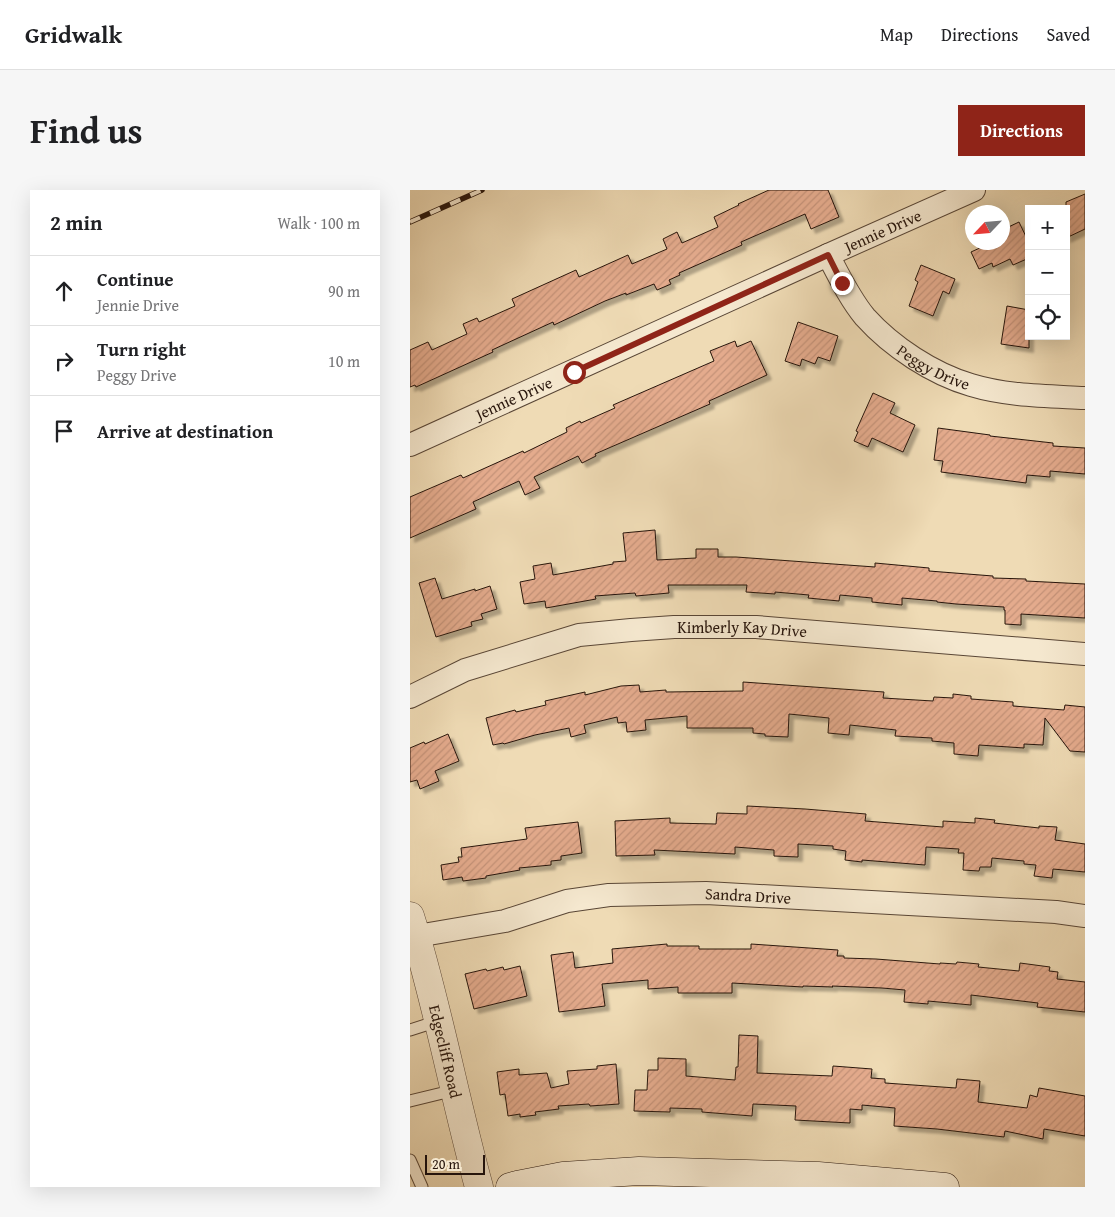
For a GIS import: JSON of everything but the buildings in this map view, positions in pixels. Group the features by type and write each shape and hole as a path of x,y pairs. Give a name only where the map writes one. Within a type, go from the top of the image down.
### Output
{"main road":[{"name":"Edgecliff Road","path":"412,929 438,1021 479,1187"},
{"path":"510,1187 562,1176 639,1171 818,1176 945,1187"}],"street":[{"name":"Jennie Drive","path":"410,446 974,190"},
{"name":"Peggy Drive","path":"828,255 842,283 865,316 885,336 914,359 947,377 972,385 1014,393 1085,398"},
{"name":"Kimberly Kay Drive","path":"410,697 465,670 579,635 639,629 756,627 1085,654"},
{"name":"Sandra Drive","path":"412,929 505,921 567,900 609,895 706,893 1056,912 1085,916"}],"lane":[{"path":"410,1030 438,1021"},
{"path":"410,1101 455,1090"},
{"path":"410,1160 422,1187"}],"railway":[{"path":"410,222 482,190"}],"route":[{"path":"574,372 828,255 842,283"}]}
